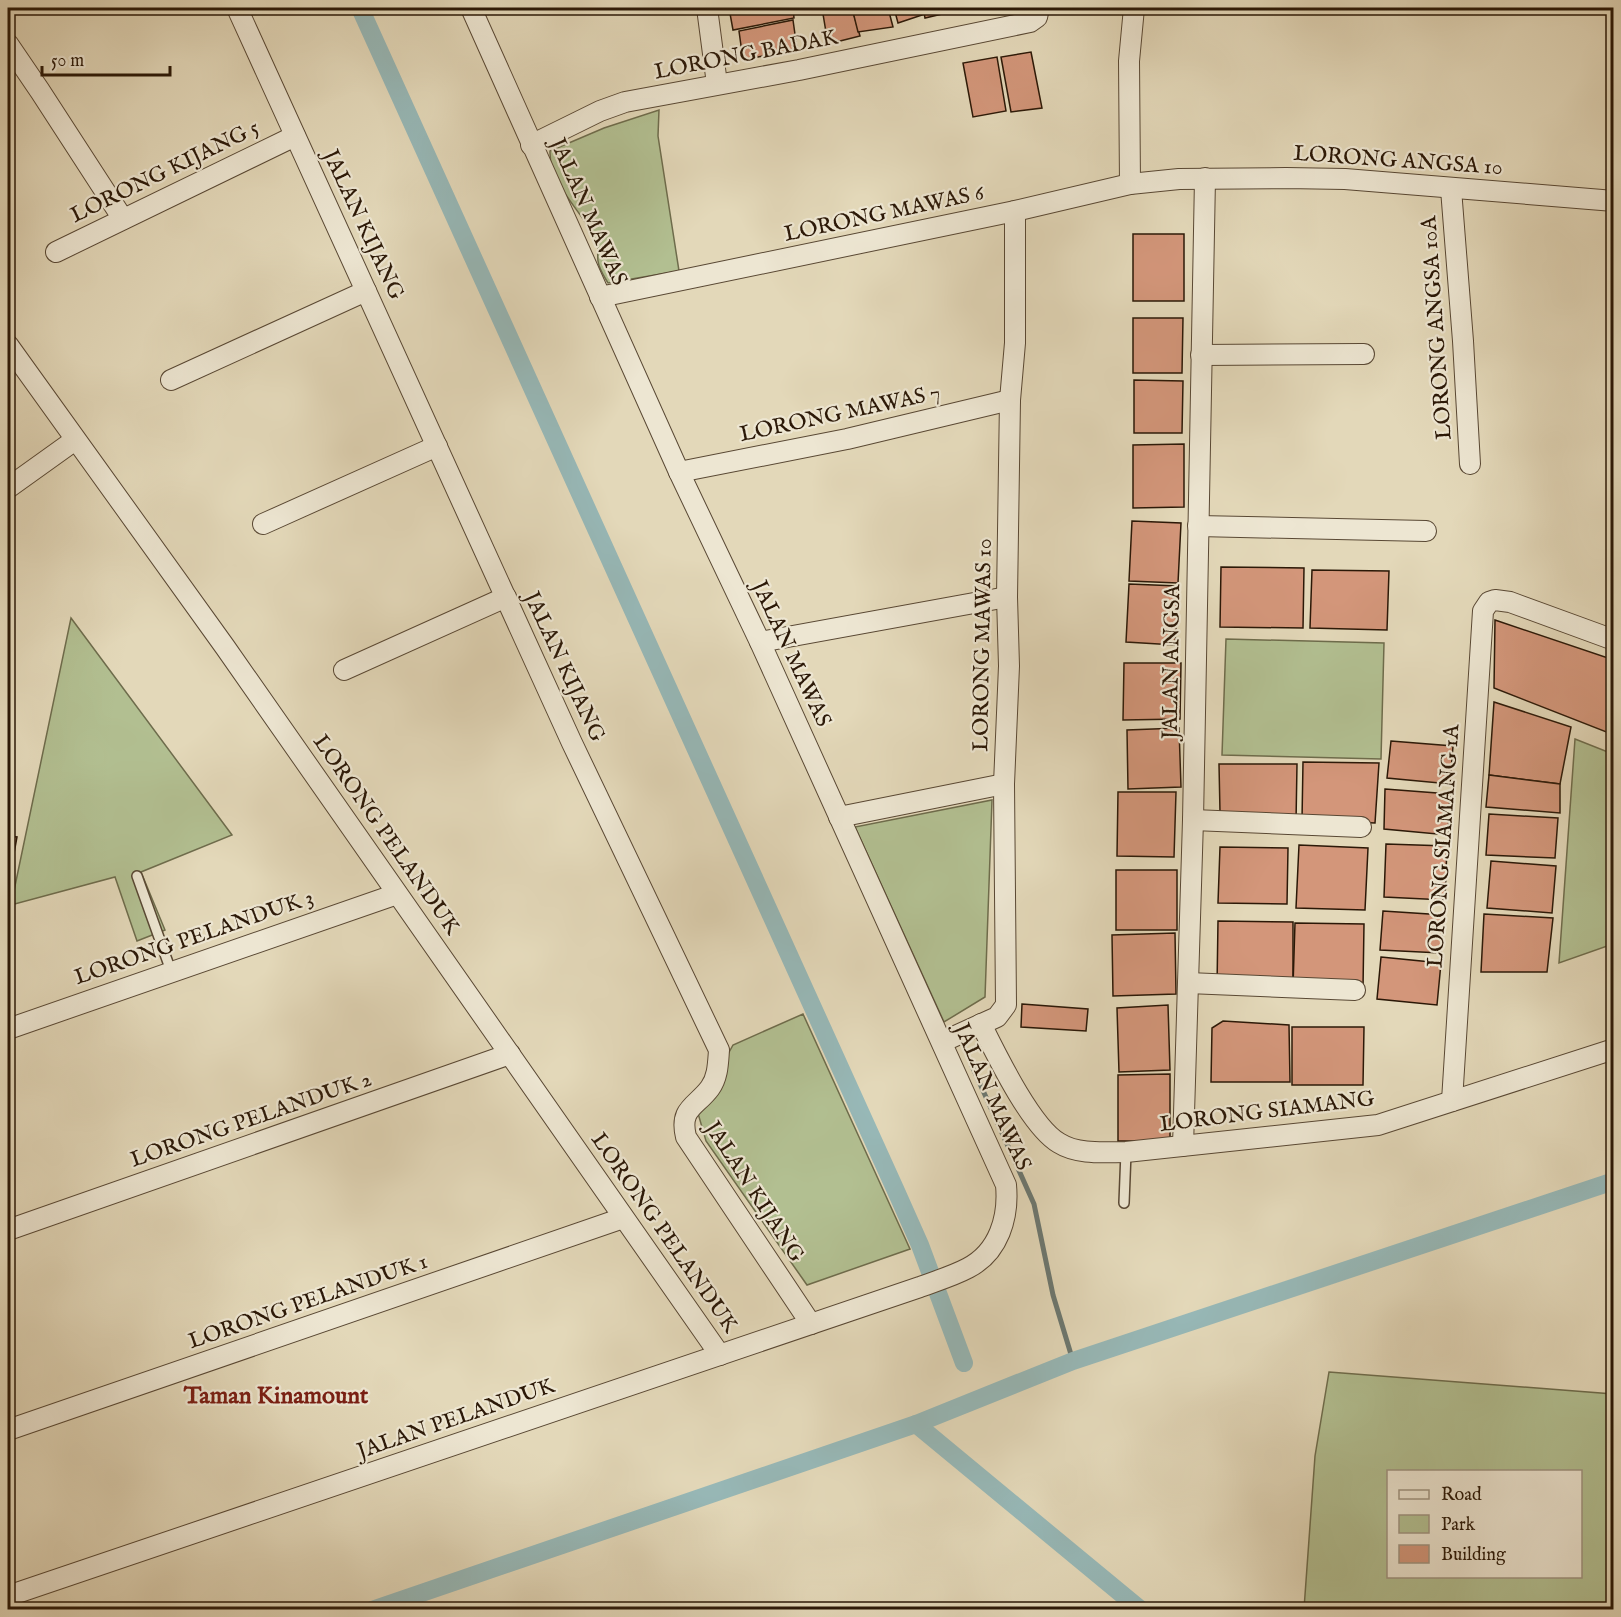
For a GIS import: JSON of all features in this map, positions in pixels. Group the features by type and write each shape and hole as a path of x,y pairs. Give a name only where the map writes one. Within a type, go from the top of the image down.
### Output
{"street":[{"name":"JALAN KIJANG","path":"237,8 572,743 719,1050 717,1073 710,1088 692,1105 684,1119 686,1137 811,1323"},
{"name":"JALAN MAWAS","path":"471,8 679,472 760,642 1006,1185 1006,1217 1002,1230 983,1257 970,1268 920,1287"},
{"path":"707,8 717,84"},
{"name":"LORONG BADAK","path":"531,145 600,111 625,102 799,70 1030,22 1036,17 1039,8"},
{"path":"1130,184 1128,100 1134,8"},
{"path":"8,44 123,219"},
{"name":"LORONG KIJANG 5","path":"56,252 295,136"},
{"name":"JALAN ANGSA","path":"1183,1146 1193,820 1205,178"},
{"name":"LORONG MAWAS 6","path":"600,297 1015,211 1130,184 1179,179"},
{"name":"LORONG ANGSA 10","path":"1179,179 1345,179 1614,201"},
{"name":"LORONG ANGSA 10A","path":"1451,189 1470,464"},
{"name":"LORONG MAWAS 10","path":"942,1042 997,1017 1006,1005 1004,784 1009,666 1007,597 1010,400 1015,343 1015,211"},
{"path":"171,380 366,291"},
{"name":"LORONG PELANDUK","path":"8,345 232,657 720,1355"},
{"path":"1201,355 1364,354"},
{"name":"LORONG MAWAS 7","path":"679,472 847,439 1010,400"},
{"path":"8,488 75,441"},
{"path":"263,524 437,446"},
{"path":"1198,526 1426,531"},
{"path":"344,670 506,597"},
{"path":"760,642 1007,597"},
{"name":"LORONG SIAMANG 1A","path":"1452,1101 1483,611 1489,602 1496,600 1510,602 1614,640"},
{"path":"839,818 1004,784"},
{"path":"1193,820 1361,827"},
{"name":"LORONG PELANDUK 3","path":"8,1029 398,894"},
{"path":"1188,982 1355,990"},
{"name":"LORONG SIAMANG","path":"981,1024 1011,1082 1044,1131 1059,1144 1080,1151 1126,1152 1378,1125 1614,1049"},
{"name":"LORONG PELANDUK 2","path":"8,1230 510,1054"},
{"name":"LORONG PELANDUK 1","path":"8,1430 623,1218"},
{"name":"JALAN PELANDUK","path":"8,1596 920,1287"}],"lane":[{"path":"137,876 171,971"},
{"path":"1124,1203 1126,1152"}],"green space":[{"path":"659,110 658,136 679,271 608,283 599,264 597,243 555,176 550,151 604,128"},
{"path":"71,618 232,835 141,872 165,930 137,941 115,877 11,905"},
{"path":"1226,639 1384,643 1381,759 1222,755"},
{"path":"1575,739 1613,754 1613,944 1559,963"},
{"path":"992,800 985,997 944,1022 855,827"},
{"path":"803,1014 910,1249 807,1285 706,1141 695,1103 717,1074 733,1045"},
{"path":"1329,1372 1613,1394 1613,1609 1304,1609 1315,1456"}],"building":[{"path":"729,8 793,8 794,18 733,30"},
{"path":"822,8 852,8 860,36 828,44"},
{"path":"852,8 888,8 893,27 858,32"},
{"path":"894,8 920,8 922,15 898,23"},
{"path":"923,8 954,8 955,11 925,18"},
{"path":"793,20 797,49 743,60 739,31"},
{"path":"1031,52 1042,108 1011,112 1001,57"},
{"path":"997,57 1006,111 973,117 963,63"},
{"path":"1133,234 1184,234 1184,301 1133,301"},
{"path":"1133,318 1183,318 1182,373 1133,373"},
{"path":"1134,380 1183,381 1182,433 1134,433"},
{"path":"1184,444 1184,507 1133,508 1133,445"},
{"path":"1132,521 1181,523 1178,583 1129,581"},
{"path":"1221,567 1304,568 1303,628 1220,627"},
{"path":"1312,570 1389,571 1387,630 1310,628"},
{"path":"1129,584 1178,586 1175,645 1126,642"},
{"path":"1495,620 1614,660 1614,735 1494,688"},
{"path":"1124,663 1181,663 1180,719 1123,720"},
{"path":"1494,702 1571,727 1560,784 1489,775"},
{"path":"1179,728 1181,787 1128,789 1127,730"},
{"path":"1391,741 1453,746 1450,784 1387,778"},
{"path":"1303,762 1379,763 1375,823 1302,820"},
{"path":"1219,764 1297,764 1296,822 1220,812"},
{"path":"1489,775 1560,784 1560,813 1486,807"},
{"path":"1385,789 1450,794 1448,835 1384,829"},
{"path":"1118,792 1176,792 1174,857 1117,856"},
{"path":"1489,814 1558,818 1555,858 1486,855"},
{"path":"8,836 17,837 8,886"},
{"path":"1386,844 1447,846 1445,900 1384,897"},
{"path":"1299,845 1368,848 1365,910 1296,908"},
{"path":"1220,847 1288,848 1287,904 1218,903"},
{"path":"1491,861 1556,866 1552,913 1487,908"},
{"path":"1116,870 1177,870 1177,930 1116,930"},
{"path":"1383,911 1444,915 1441,953 1380,950"},
{"path":"1484,914 1553,918 1547,972 1481,972"},
{"path":"1218,921 1293,922 1293,986 1217,987"},
{"path":"1295,923 1364,924 1363,988 1293,986"},
{"path":"1175,933 1176,994 1113,996 1112,935"},
{"path":"1381,957 1441,963 1437,1005 1377,999"},
{"path":"1022,1004 1088,1009 1086,1031 1021,1027"},
{"path":"1168,1005 1170,1070 1119,1072 1117,1008"},
{"path":"1223,1021 1289,1025 1290,1082 1211,1082 1212,1028"},
{"path":"1292,1027 1364,1027 1363,1085 1292,1085"},
{"path":"1170,1074 1170,1141 1118,1141 1118,1075"}],"waterway":[{"path":"360,8 896,1191 920,1245 964,1363"},
{"path":"972,1066 1034,1204 1053,1295 1073,1361"},
{"path":"372,1610 916,1424 1073,1361 1614,1181"},
{"path":"916,1424 1141,1610"}],"district":[{"name":"Taman Kinamount","path":"276,1396"}]}
